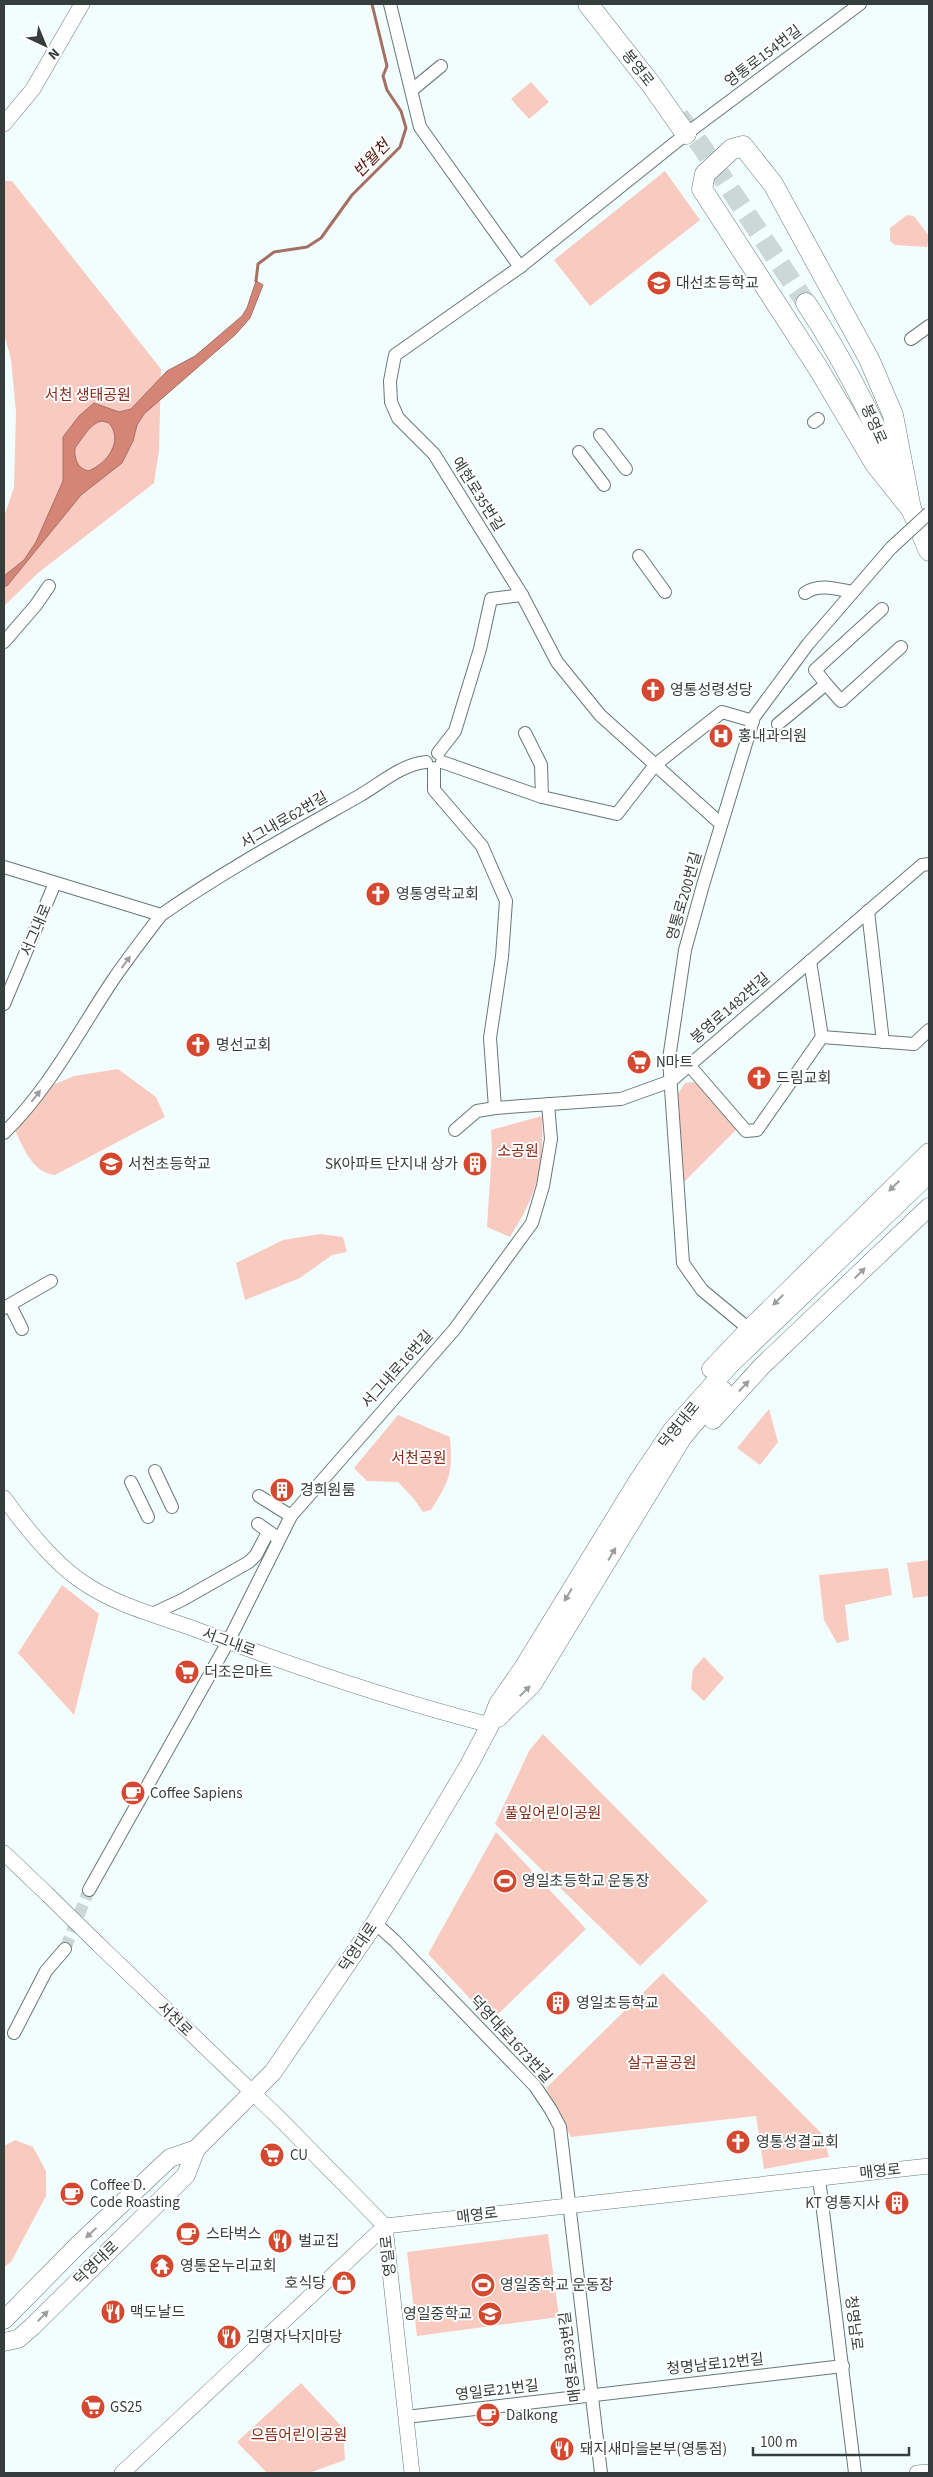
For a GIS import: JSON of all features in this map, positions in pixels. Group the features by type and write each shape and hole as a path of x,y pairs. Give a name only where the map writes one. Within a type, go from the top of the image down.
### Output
{"highway":[{"name":"봉영로","path":"588,4 650,82 686,134"},
{"path":"744,146 773,184 870,359 893,415 920,511 875,464 818,368 702,189 705,174 732,149 744,146"},
{"name":"봉영로","path":"806,303 835,347 920,511 929,551"}],"main road":[{"path":"645,1483 668,1417 749,1329 929,1152"},
{"name":"덕영대로","path":"4,2342 18,2339 186,2175 196,2149 272,2072 375,1923 490,1725 498,1704 645,1483 672,1430 929,1174"},
{"name":"덕영대로","path":"735,1368 929,1188"},
{"path":"645,1483 762,1366 929,1207"},
{"name":"덕영대로","path":"4,2320 170,2158 196,2149"}],"street":[{"path":"4,124 33,89 82,4"},
{"path":"390,4 420,126 520,267"},
{"name":"영통로154번길","path":"520,267 686,134 860,4"},
{"path":"412,90 441,66"},
{"name":"예현로35번길","path":"520,267 395,355 390,381 391,402 398,418 434,454 522,596 557,662 600,716 721,824"},
{"path":"911,339 929,326"},
{"path":"600,434 626,468"},
{"path":"579,452 604,485"},
{"name":"영통로200번길","path":"749,1329 702,1290 683,1263 669,1059 685,950 752,721 808,644 891,548 920,511"},
{"path":"640,556 665,592"},
{"path":"4,642 36,605 49,586"},
{"path":"805,593 810,589 826,587 852,592"},
{"path":"495,1108 490,1038 502,957 506,901 482,846 434,790 435,761 456,731 480,649 491,599 522,596"},
{"path":"882,609 815,670 841,701 901,647"},
{"path":"778,724 826,684"},
{"path":"435,761 542,796 617,814 655,765 722,712 752,721"},
{"path":"525,733 541,765 542,796"},
{"name":"서그내로62번길","path":"4,1133 18,1119 59,1067 113,980 161,914 249,858 381,783 412,763 435,761"},
{"name":"봉영로1482번길","path":"455,1130 477,1111 621,1098 670,1081 922,865 929,864"},
{"path":"4,867 161,914"},
{"name":"서그내로","path":"4,1004 56,883"},
{"path":"868,911 883,1042"},
{"path":"689,1066 746,1131 757,1130 822,1037 810,960"},
{"path":"822,1037 914,1044 929,1030"},
{"name":"서그내로16번길","path":"89,1890 228,1642 268,1560 269,1532 291,1516 454,1330 486,1290 532,1224 544,1186 551,1139 548,1104"},
{"path":"22,1329 7,1307 51,1281"},
{"path":"155,1471 172,1507"},
{"path":"132,1482 148,1517"},
{"path":"259,1496 291,1516"},
{"name":"서그내로","path":"4,1498 28,1530 80,1581 113,1600 228,1642 422,1708 490,1725"},
{"path":"152,1614 249,1562 256,1555 269,1532"},
{"path":"256,1555 268,1560"},
{"name":"서천로","path":"4,1853 251,2093"},
{"name":"덕영대로1673번길","path":"375,1923 395,1941 542,2095 560,2127 568,2206"},
{"path":"14,2033 46,1971 65,1949"},
{"name":"영일로","path":"251,2093 280,2119 385,2226 412,2473"},
{"name":"매영로","path":"385,2226 929,2166"},
{"name":"청명남로","path":"819,2178 855,2473"},
{"name":"매영로393번길","path":"568,2206 601,2473"},
{"path":"122,2473 385,2226"},
{"name":"청명남로12번길","path":"592,2395 843,2366"},
{"name":"영일로21번길","path":"406,2417 592,2395"},
{"path":"917,2473 929,2472"}],"green space":[{"path":"531,82 549,102 529,119 511,99"},
{"path":"665,171 700,220 590,306 554,260"},
{"name":"서천 생태공원","path":"4,181 12,181 161,369 159,451 154,483 38,573 4,606 4,517 14,487 16,412 11,359 4,334"},
{"path":"907,215 914,216 929,236 927,247 895,245 890,241 890,228"},
{"path":"118,1069 156,1097 165,1117 55,1175 40,1169 29,1157 12,1125 41,1090 74,1076"},
{"path":"685,1083 697,1083 737,1129 682,1184 675,1098"},
{"name":"소공원","path":"542,1116 542,1151 537,1180 527,1207 510,1237 487,1227 492,1148 491,1130"},
{"path":"320,1234 343,1237 347,1252 332,1255 300,1278 245,1300 236,1263 283,1240"},
{"path":"769,1409 778,1442 760,1465 737,1448"},
{"name":"서천공원","path":"398,1415 450,1437 451,1459 449,1476 431,1510 423,1512 398,1482 367,1481 354,1468"},
{"path":"929,1560 929,1596 913,1598 907,1563"},
{"path":"888,1568 892,1595 845,1605 849,1640 837,1643 824,1620 819,1575"},
{"path":"62,1585 99,1614 74,1715 18,1653"},
{"path":"704,1657 724,1678 704,1701 691,1689 693,1669"},
{"name":"풀잎어린이공원","path":"543,1734 708,1901 640,1966 495,1824 529,1751"},
{"name":"영일초등학교 운동장","path":"496,1832 586,1929 491,2021 428,1954"},
{"name":"살구골공원","path":"663,1973 824,2136 829,2157 764,2169 756,2116 571,2137 546,2088"},
{"path":"15,2140 33,2147 46,2171 46,2196 11,2262 4,2267 4,2146"},
{"name":"영일중학교 운동장","path":"548,2234 559,2317 417,2336 407,2252"},
{"name":"으뜸어린이공원","path":"301,2383 343,2428 345,2460 309,2473 267,2473 237,2442"}],"shaded area":[{"path":"256,281 263,285 250,318 235,335 144,414 137,425 133,441 122,463 81,495 7,586 4,586 4,576 24,560 36,542 63,481 63,437 79,416 94,403 119,412 131,409 167,371 195,356 242,316 247,308","holes":["98,422 109,423 115,437 111,451 95,468 88,471 84,470 77,462 75,448 87,432"]}],"waterway":[{"name":"반월천","path":"256,281 258,264 274,252 307,247 321,238 352,195 400,147 406,128 401,111 387,90 383,76 387,66 372,4"}],"tunnel":[{"path":"679,116 702,147 806,303"},
{"path":"65,1949 89,1890"}],"place":[{"name":"대선초등학교","path":"659,283"},
{"name":"영통성령성당","path":"653,690"},
{"name":"홍내과의원","path":"721,736"},
{"name":"영통영락교회","path":"378,894"},
{"name":"명선교회","path":"198,1045"},
{"name":"N마트","path":"639,1062"},
{"name":"드림교회","path":"759,1078"},
{"name":"서천초등학교","path":"111,1164"},
{"name":"SK아파트 단지내 상가","path":"475,1164"},
{"name":"경희원룸","path":"282,1490"},
{"name":"더조은마트","path":"187,1672"},
{"name":"Coffee Sapiens","path":"133,1793"},
{"name":"영일초등학교 운동장","path":"505,1881"},
{"name":"영일초등학교","path":"558,2003"},
{"name":"영통성결교회","path":"738,2142"},
{"name":"CU","path":"272,2155"},
{"name":"Coffee D. Code Roasting","path":"72,2194"},
{"name":"KT 영통지사","path":"897,2203"},
{"name":"스타벅스","path":"188,2234"},
{"name":"벌교집","path":"280,2241"},
{"name":"영통온누리교회","path":"162,2266"},
{"name":"호식당","path":"344,2283"},
{"name":"영일중학교 운동장","path":"483,2285"},
{"name":"맥도날드","path":"113,2312"},
{"name":"영일중학교","path":"490,2314"},
{"name":"김명자낙지마당","path":"229,2337"},
{"name":"GS25","path":"93,2407"},
{"name":"Dalkong","path":"488,2415"},
{"name":"돼지새마을본부(영통점)","path":"562,2449"}]}
